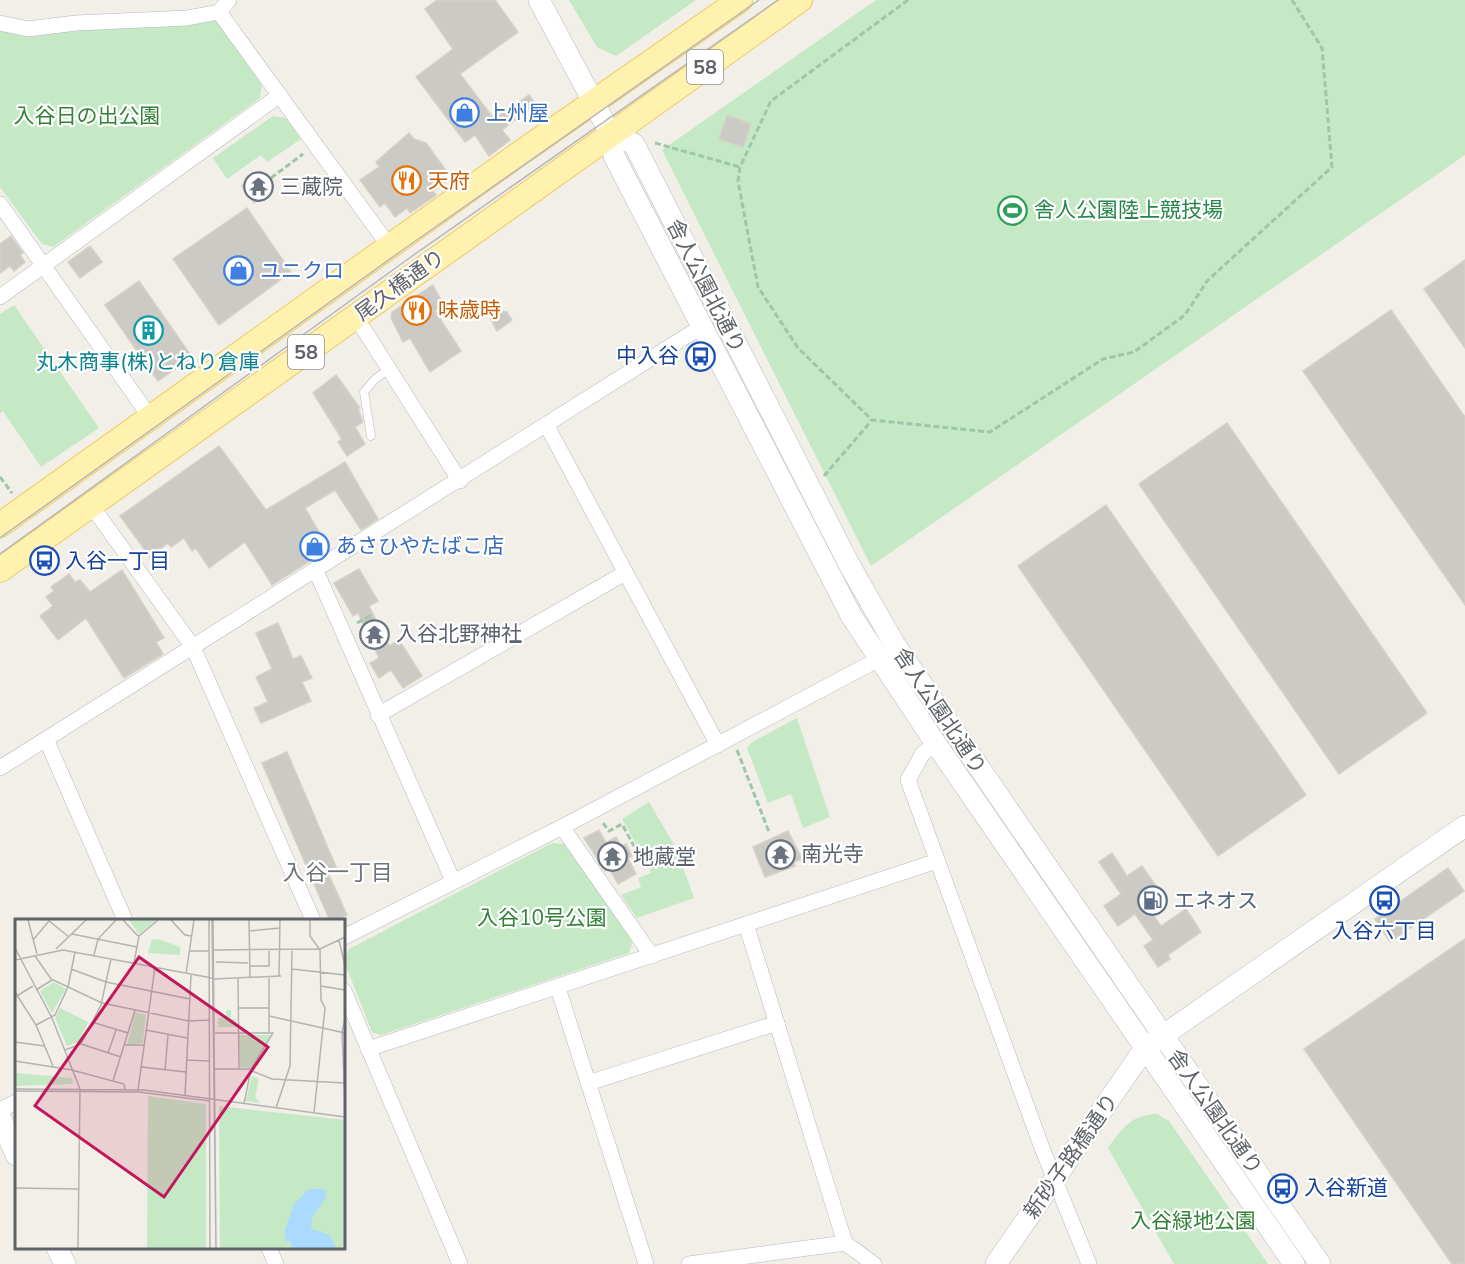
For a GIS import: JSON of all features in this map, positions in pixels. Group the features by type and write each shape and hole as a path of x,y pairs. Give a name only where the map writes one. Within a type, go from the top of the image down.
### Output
{"main road":[{"name":"尾久橋通り","path":"0,525 389,246 740,0"},
{"name":"尾久橋通り","path":"0,570 610,133 800,0"}],"street":[{"name":"舎人公園北通り","path":"538,0 610,133 614,156 824,566 879,659 936,744 1320,1264"},
{"path":"0,23 28,28 76,23 187,18 224,6 315,145 389,246"},
{"path":"0,297 280,94"},
{"name":"舎人公園北通り","path":"610,133 634,144 845,555 895,645 1154,1042 1294,1264"},
{"path":"1,207 150,417"},
{"path":"356,317 460,481"},
{"path":"0,768 316,572 701,327"},
{"path":"547,426 718,745"},
{"path":"91,505 193,647 312,919"},
{"path":"316,572 453,881"},
{"path":"378,715 625,573"},
{"path":"345,936 562,827 879,659"},
{"path":"46,739 124,919"},
{"path":"936,744 923,753 908,780 1055,1181 1089,1264"},
{"path":"1154,1042 1465,826"},
{"path":"562,827 652,956"},
{"path":"368,1048 558,988 937,861"},
{"path":"747,924 845,1244 874,1264"},
{"path":"558,988 646,1264"},
{"path":"345,993 460,1264"},
{"path":"588,1083 777,1023"},
{"name":"新砂子路橋通り","path":"996,1264 1154,1042"},
{"path":"0,1110 15,1102"},
{"path":"0,1116 15,1153"},
{"path":"689,1264 845,1244"},
{"path":"58,1249 65,1264"},
{"path":"269,1249 276,1264"}],"lane":[{"path":"371,436 364,392 375,378 390,369"}],"path":[{"path":"908,0 771,101 740,167 738,181 758,287 798,348 872,420 990,432 1103,359 1134,352 1185,315 1207,281 1332,167 1322,48 1292,0"},
{"path":"653,143 740,167"},
{"path":"271,178 315,145"},
{"path":"821,480 872,420"},
{"path":"0,477 13,495"},
{"path":"342,631 370,616 375,625"},
{"path":"737,748 769,832"},
{"path":"601,819 609,831 622,824 634,846"}],"green space":[{"path":"569,0 696,0 616,56 597,47"},
{"name":"舎人公園陸上競技場","path":"876,0 1465,0 1465,155 871,566 662,150"},
{"name":"入谷日の出公園","path":"205,17 217,21 262,83 260,98 53,247 42,244 0,187 0,29"},
{"path":"273,116 286,118 301,139 267,162 261,155 227,179 213,158"},
{"path":"14,305 99,428 41,467 3,411 0,413 0,314"},
{"path":"797,718 830,817 803,828 791,794 768,803 747,748 752,742"},
{"path":"649,802 677,850 646,861 622,819"},
{"name":"入谷10号公園","path":"552,843 565,844 633,940 629,953 381,1035 372,1032 345,964 349,949"},
{"path":"678,853 694,898 637,918 621,895 641,887 638,878 651,873 648,863"},
{"name":"入谷緑地公園","path":"1157,1114 1169,1121 1268,1264 1174,1264 1108,1148 1128,1124 1140,1117"}],"building":[{"path":"437,0 495,0 518,32 460,74 494,119 529,95 536,104 502,130 510,140 489,156 475,135 465,142 416,77 453,49 425,9"},
{"path":"727,115 751,124 743,147 719,139"},
{"path":"409,133 414,139 426,143 445,169 442,170 449,180 433,191 436,195 410,213 407,208 395,217 385,203 380,207 360,180 379,167 376,162"},
{"path":"261,172 273,188 254,203 242,186"},
{"path":"247,208 291,272 219,325 173,259"},
{"path":"11,236 23,253 20,255 25,262 14,271 10,266 0,273 0,244"},
{"path":"90,246 102,262 80,278 68,262"},
{"path":"1465,260 1465,348 1424,289"},
{"name":"丸木商事(株)とねり倉庫","path":"139,281 192,357 158,381 105,305"},
{"path":"433,285 442,302 435,311 461,351 430,372 410,338 403,342 391,318 392,312"},
{"path":"1391,310 1465,417 1465,605 1303,371"},
{"path":"499,311 507,312 512,320 497,331 490,318"},
{"path":"336,375 360,408 358,409 363,422 355,427 365,444 347,456 338,442 342,439 313,393"},
{"path":"1227,423 1427,713 1339,774 1139,484"},
{"path":"219,446 266,510 345,462 378,519 361,530 335,490 305,508 329,549 272,585 245,542 209,568 196,548 192,551 184,538 171,547 168,543 150,557 120,516"},
{"path":"1106,505 1306,795 1218,856 1018,566"},
{"path":"359,569 378,601 369,606 389,646 399,640 422,676 403,688 391,670 379,678 370,663 379,658 358,613 353,616 334,583"},
{"path":"122,570 164,638 156,642 163,654 124,678 86,618 58,640 40,616 53,606 46,597 54,591 51,587 69,574 75,582 80,580 90,592"},
{"path":"278,623 293,659 301,656 312,678 302,682 311,701 261,723 254,708 268,702 256,677 272,669 256,633"},
{"path":"287,752 337,869 328,873 347,915 338,919 329,919 262,763"},
{"path":"599,830 606,843 616,837 621,846 626,844 632,856 628,858 636,874 618,884 609,868 605,871 584,838"},
{"path":"788,831 802,859 794,862 795,866 765,877 753,847"},
{"path":"1112,853 1127,876 1142,866 1157,887 1141,898 1161,926 1186,909 1201,932 1168,955 1170,959 1158,967 1144,946 1153,940 1135,914 1118,926 1104,906 1121,894 1099,862"},
{"path":"1448,868 1464,891 1390,942 1375,919"},
{"path":"1465,939 1465,1264 1452,1264 1304,1049"}],"tram line":[{"path":"0,538 404,249 759,0"},
{"path":"0,554 408,259 778,0"}],"place":[{"name":"上州屋","path":"465,113"},
{"name":"天府","path":"407,181"},
{"name":"三蔵院","path":"259,187"},
{"name":"舎人公園陸上競技場","path":"1013,210"},
{"name":"ユニクロ","path":"239,271"},
{"name":"味歳時","path":"417,310"},
{"name":"丸木商事(株)とねり倉庫","path":"148,331"},
{"name":"中入谷","path":"700,356"},
{"name":"あさひやたばこ店","path":"315,546"},
{"name":"入谷一丁目","path":"44,561"},
{"name":"入谷北野神社","path":"375,634"},
{"name":"南光寺","path":"780,854"},
{"name":"地蔵堂","path":"612,857"},
{"name":"入谷六丁目","path":"1384,900"},
{"name":"エネオス","path":"1153,901"},
{"name":"入谷新道","path":"1283,1188"}],"district":[{"name":"入谷一丁目","path":"338,873"}]}
